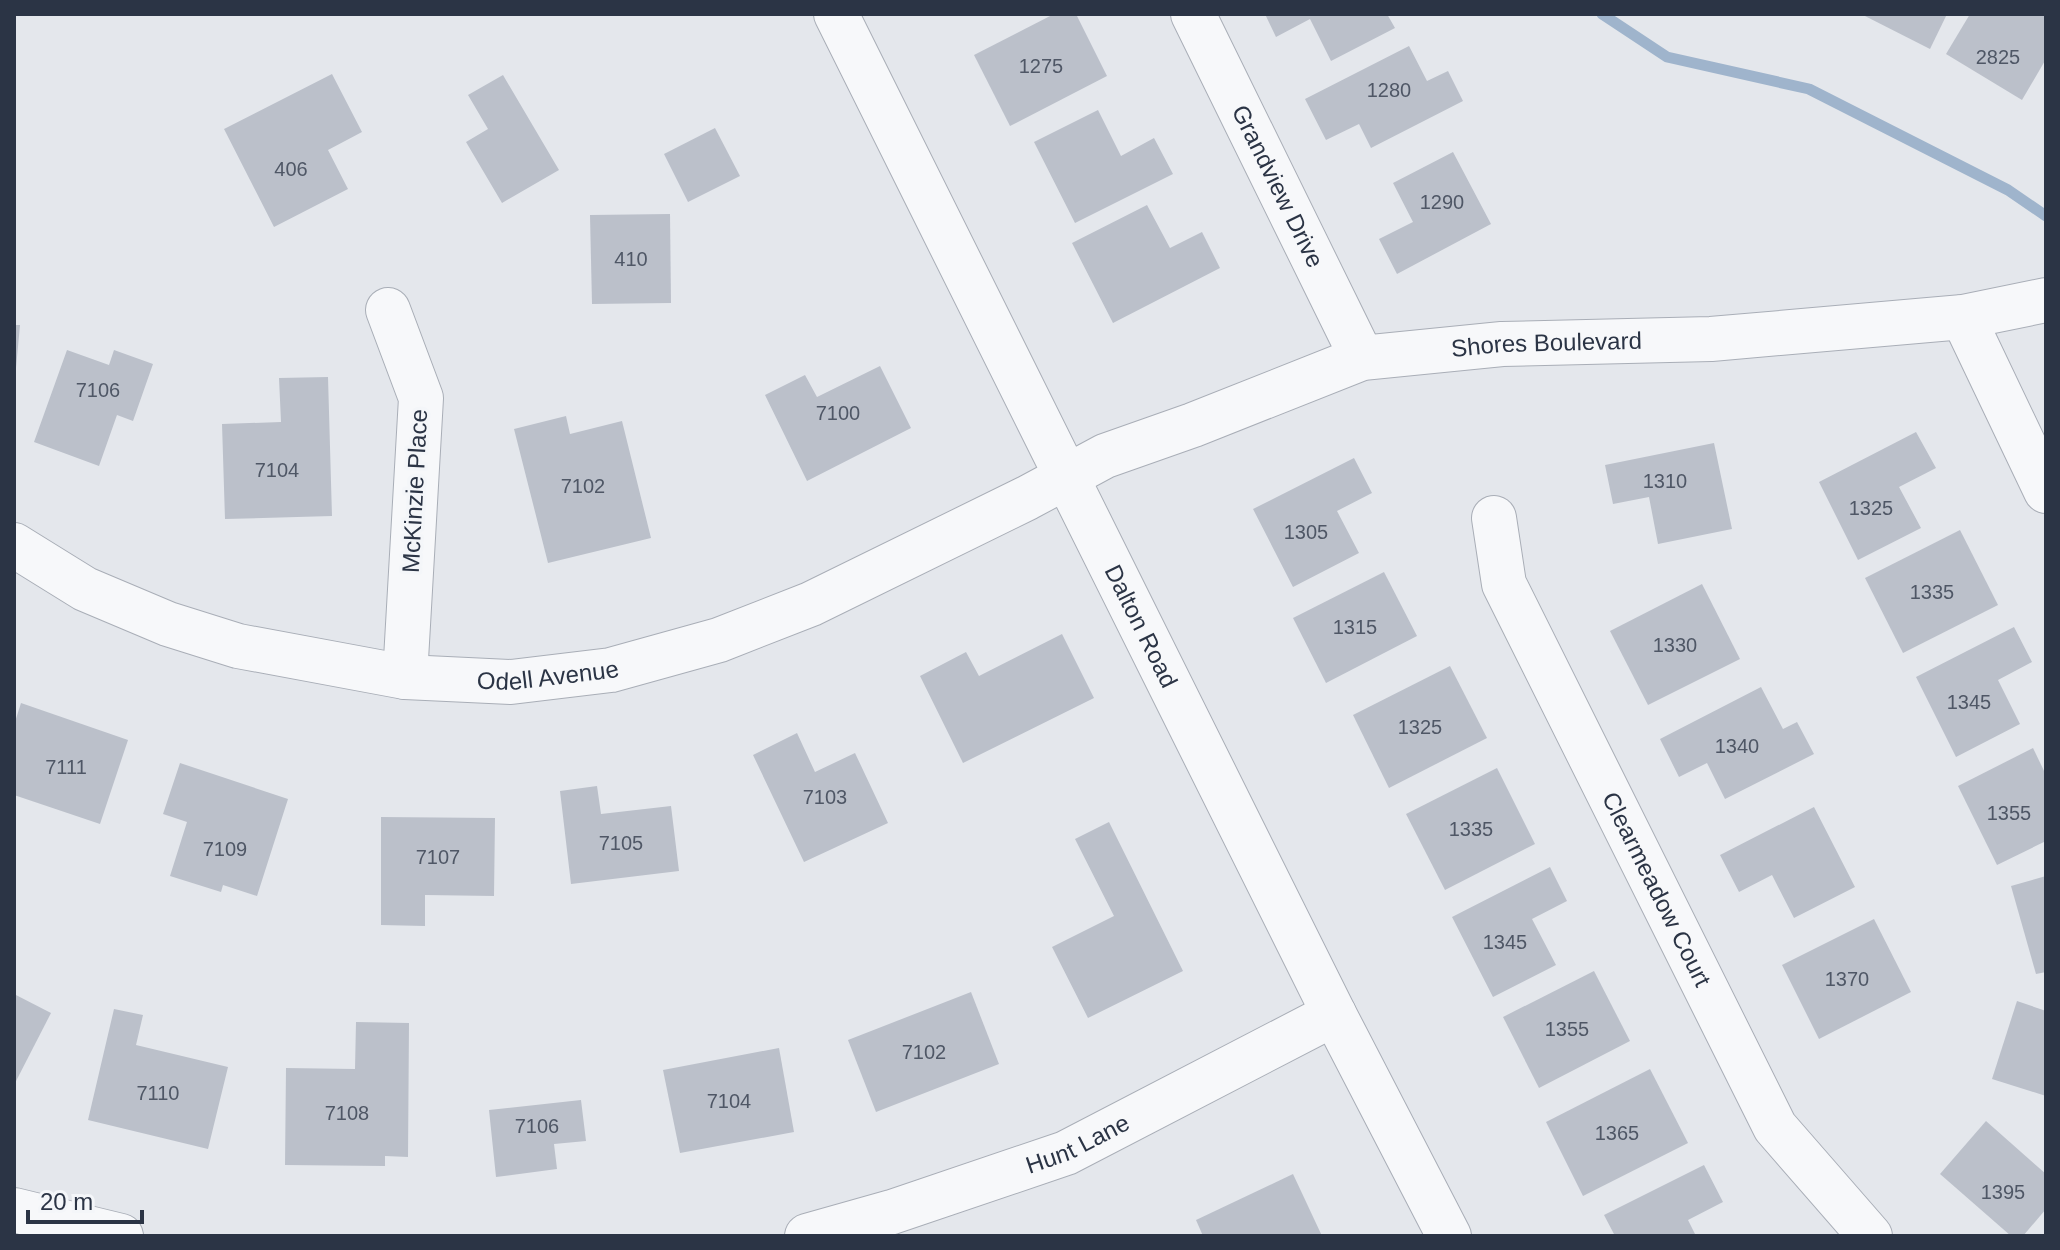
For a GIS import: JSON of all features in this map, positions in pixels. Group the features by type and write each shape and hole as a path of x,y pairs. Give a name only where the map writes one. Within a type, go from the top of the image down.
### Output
{"street":[{"name":"Dalton Road","path":"836,14 1334,1014 1449,1236"},
{"name":"Grandview Drive","path":"1193,14 1362,358"},
{"name":"Shores Boulevard","path":"1067,477 1105,456 1362,358 1502,344 1711,339 1963,317 2046,300"},
{"name":"McKinzie Place","path":"388,310 421,398 405,677"},
{"path":"1963,317 2046,491"},
{"name":"Odell Avenue","path":"14,545 85,589 168,624 238,646 405,677 511,682 611,670 719,640 811,604 1067,477"},
{"name":"Clearmeadow Court","path":"1494,518 1504,584 1775,1127 1870,1236"},
{"name":"Hunt Lane","path":"807,1236 892,1212 1066,1153 1334,1014"},
{"path":"14,1210 121,1236"}],"building":[{"path":"1054,14 1076,14 1107,76 1010,126 974,55"},
{"path":"1265,14 1387,14 1395,28 1331,61 1310,19 1276,37"},
{"path":"1861,14 1947,14 1930,49"},
{"path":"1970,14 2046,14 2046,59 2022,100 1946,54"},
{"path":"1409,46 1427,81 1448,71 1463,101 1371,148 1359,124 1326,140 1305,99"},
{"path":"332,74 362,132 328,150 348,189 274,227 224,129"},
{"path":"503,75 559,170 502,203 466,142 488,129 468,95"},
{"path":"1098,110 1121,156 1154,138 1173,174 1075,223 1034,142"},
{"path":"715,128 740,176 688,202 664,154"},
{"path":"1453,152 1491,224 1397,274 1379,239 1413,222 1393,183"},
{"path":"1147,205 1170,248 1202,232 1220,268 1113,323 1072,243"},
{"path":"670,214 671,303 592,304 590,215"},
{"path":"14,325 20,325 16,368 14,368"},
{"path":"67,350 109,365 114,350 153,364 133,421 117,415 99,466 34,442"},
{"path":"880,366 911,428 807,481 765,395 805,375 817,397"},
{"path":"328,377 332,516 225,519 222,424 281,422 279,378"},
{"path":"566,416 570,434 622,421 651,538 548,563 514,429"},
{"path":"1916,432 1936,468 1899,487 1921,528 1858,560 1819,482"},
{"path":"1714,443 1732,529 1658,544 1649,497 1613,504 1605,465"},
{"path":"1354,458 1372,493 1337,511 1359,553 1293,587 1253,509"},
{"path":"1960,530 1998,605 1903,653 1865,578"},
{"path":"1384,572 1417,636 1326,683 1293,618"},
{"path":"1702,584 1740,659 1648,705 1610,631"},
{"path":"2014,627 2032,662 1998,680 2020,724 1956,757 1916,677"},
{"path":"1062,634 1094,698 963,763 920,676 966,652 979,676"},
{"path":"1450,666 1487,738 1389,788 1353,715"},
{"path":"1761,687 1783,729 1797,722 1814,754 1725,799 1707,763 1679,777 1660,739"},
{"path":"21,703 128,740 100,824 14,795 14,725"},
{"path":"797,733 815,772 855,753 888,823 804,862 753,755"},
{"path":"2033,748 2046,775 2046,841 1997,865 1958,786"},
{"path":"180,763 288,799 257,896 223,885 221,892 170,876 187,822 163,814"},
{"path":"1497,768 1535,844 1445,890 1406,814"},
{"path":"597,786 601,814 671,806 679,871 571,884 560,791"},
{"path":"1814,807 1855,887 1794,918 1772,875 1739,892 1720,855"},
{"path":"381,817 495,818 494,896 425,895 425,926 381,925"},
{"path":"1109,822 1183,971 1088,1018 1052,947 1114,916 1075,839"},
{"path":"1550,867 1567,901 1532,919 1556,965 1493,997 1452,917"},
{"path":"2046,876 2046,972 2036,974 2011,886"},
{"path":"1874,919 1911,992 1819,1039 1782,965"},
{"path":"1594,971 1630,1041 1539,1088 1503,1017"},
{"path":"971,992 999,1064 876,1112 848,1040"},
{"path":"14,994 51,1013 14,1085"},
{"path":"2017,1001 2046,1011 2046,1096 1992,1079"},
{"path":"114,1009 143,1015 136,1045 228,1067 208,1149 88,1120"},
{"path":"356,1022 409,1023 408,1157 385,1156 385,1166 285,1165 286,1068 355,1069"},
{"path":"779,1048 794,1132 680,1153 663,1070"},
{"path":"1650,1069 1688,1143 1583,1196 1546,1122"},
{"path":"581,1100 586,1141 554,1144 557,1169 496,1177 489,1110"},
{"path":"1986,1121 2046,1174 2046,1209 2023,1236 2011,1236 1940,1174"},
{"path":"1704,1165 1723,1202 1688,1220 1696,1236 1615,1236 1604,1215"},
{"path":"1293,1174 1322,1236 1203,1236 1196,1220"}],"waterway":[{"path":"1602,14 1667,57 1809,89 2008,190 2046,216"}]}
